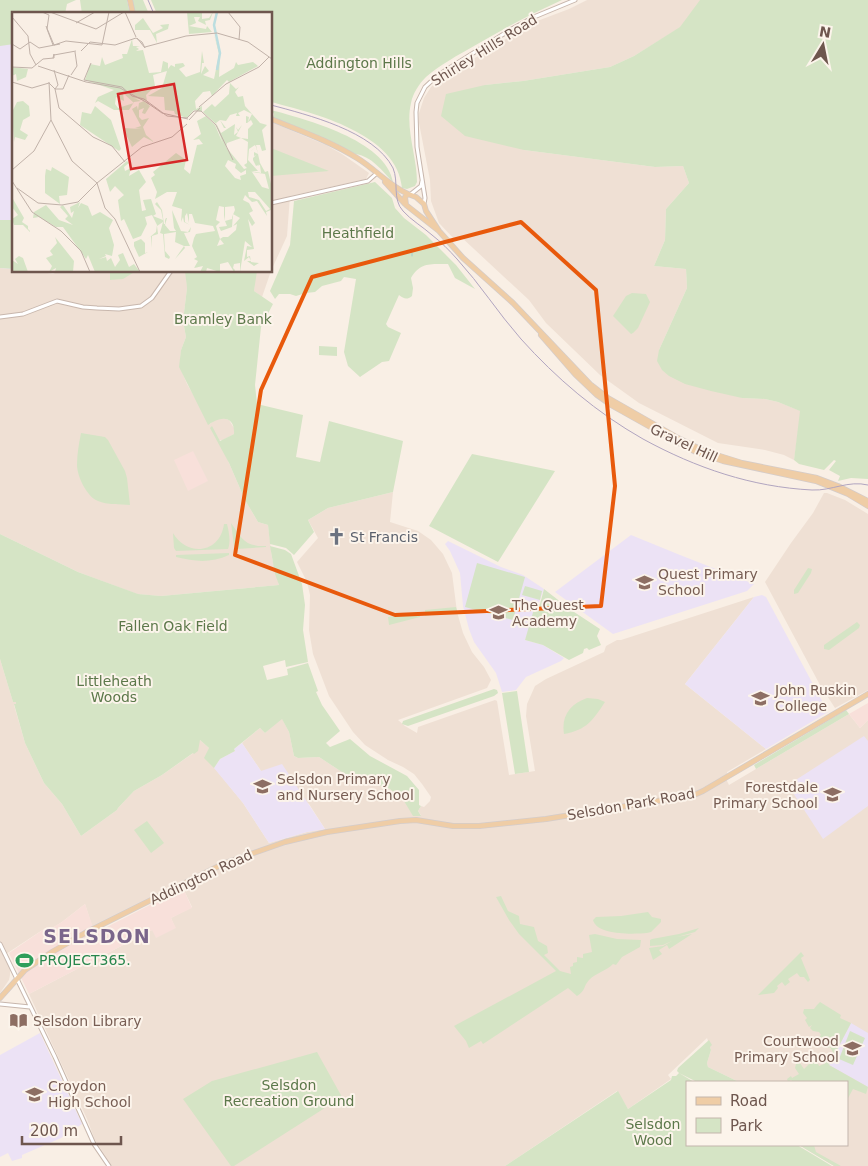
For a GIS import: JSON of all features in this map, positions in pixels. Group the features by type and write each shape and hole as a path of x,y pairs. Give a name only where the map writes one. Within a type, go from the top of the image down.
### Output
{"main road":[{"path":"272,119 333,145 357,158 384,180 424,204"},
{"name":"Gravel Hill","path":"384,180 389,188 406,205 439,231 478,272 513,303 590,384 602,394 704,451 731,460 818,478 868,501"},
{"path":"406,205 405,196 409,194"},
{"name":"Gravel Hill","path":"424,204 426,211 439,231"},
{"path":"417,215 423,214 426,211"},
{"name":"Gravel Hill","path":"533,324 546,342 597,395 672,440 696,452 723,461 816,481 868,506"},
{"name":"Selsdon Park Road","path":"429,821 452,826 480,826 546,819 694,795 868,694"},
{"name":"Addington Road","path":"0,998 25,970 52,952 85,933 225,863 285,842 318,834 400,821 429,821"}],"street":[{"name":"Shirley Hills Road","path":"424,204 425,198 417,147 416,112 419,98 428,83 442,72 514,28 534,17 575,0"},
{"path":"272,203 368,181 376,173"},
{"path":"409,194 420,186 422,178"},
{"path":"0,317 23,314 57,301 83,307 98,308 119,309 141,306 152,298 170,272"},
{"path":"0,944 55,1057 94,1144 109,1166"},
{"path":"0,1004 30,1007"}],"highlighted area":[{"path":"521,222 596,290 615,486 601,606 395,615 235,555 261,390 312,277"}],"shaded area":[{"path":"587,0 700,1 681,27 634,56 610,67 485,85 524,150 655,167 683,166 689,183 666,209 665,240 654,266 686,269 687,288 659,350 742,398 765,399 801,411 794,460 765,450 718,443 639,403 600,375 546,323 529,300 460,236 455,240 439,223 431,201 430,180 419,123 419,113 424,98 431,87 439,80 532,23"},
{"path":"12,17 12,269 0,268 0,20"},
{"path":"272,122 326,145 369,173 366,179 290,196 287,236 272,269"},
{"path":"0,268 12,269 12,272 53,274 57,272 110,272 110,280 133,272 186,272 187,288 183,321 186,337 181,350 180,367 187,384 210,424 214,420 223,418 229,420 234,428 234,434 219,440 245,500 258,522 268,525 272,558 279,585 161,596 137,594 78,572 0,534"},
{"path":"243,272 271,272 262,297 254,291 255,277"},
{"path":"193,451 208,481 188,491 174,460"},
{"name":"SELSDON","path":"393,492 390,522 418,531 431,540 443,554 452,573 457,612 463,633 472,652 484,667 491,680 487,688 398,720 417,733 418,727 495,700 497,701 509,775 535,771 526,716 527,704 535,686 604,652 606,646 617,640 754,597 685,684 766,749 727,772 729,785 849,714 860,728 868,720 868,1166 834,1166 801,1146 848,1146 848,1081 737,1081 708,1067 707,1063 711,1050 707,1038 668,1075 671,1079 628,1109 617,1091 505,1166 112,1166 95,1140 29,994 152,930 175,928 171,918 192,907 180,882 92,926 85,904 62,922 49,930 47,927 3,956 10,970 10,975 9,980 0,993 0,659 13,702 16,701 14,705 25,743 44,783 62,804 81,836 117,810 134,791 162,775 192,754 200,740 209,748 208,760 243,803 269,843 325,829 309,804 261,771 242,743 260,728 265,733 282,718 289,732 294,756 298,758 319,757 348,776 390,789 421,815 418,811 421,806 424,807 430,801 431,797 414,774 365,745 353,732 329,696 313,654 309,630 310,595 307,582 297,562 318,538 308,520 328,508"},
{"path":"824,493 845,500 868,514 868,690 835,708 820,685 765,582 813,513"},
{"path":"631,535 754,584 747,591 613,634 555,592"},
{"name":"The Quest Academy","path":"448,541 501,567 523,575 544,589 525,640 543,645 564,658 561,661 526,677 516,690 502,692 496,673 474,642 469,629 463,606 460,573 445,544"},
{"name":"John Ruskin College","path":"762,595 766,597 828,712 766,749 685,684 754,597"},
{"path":"868,703 868,720 860,728 849,714"},
{"name":"Forestdale Primary School","path":"864,736 868,741 868,806 823,839 788,785"},
{"name":"Selsdon Primary and Nursery School","path":"242,743 261,771 282,764 325,829 269,843 243,803 214,768 220,759 235,751 234,749"},
{"path":"183,888 192,908 171,918 176,928 156,938 152,930 29,994 9,953 47,927 50,929 62,922 85,904 95,933"},
{"name":"Courtwood Primary School","path":"851,1023 868,1033 868,1087 829,1065"},
{"name":"Croydon High School","path":"40,1033 82,1124 61,1138 22,1155 22,1158 12,1161 8,1153 0,1157 0,1055"}],"green space":[{"path":"0,0 76,0 67,4 65,12 12,12 12,44 0,46"},
{"path":"80,0 127,0 130,12 82,12"},
{"path":"132,0 143,0 148,12 135,12"},
{"name":"Addington Hills","path":"151,0 562,0 517,22 443,64 421,83 413,96 409,123 417,182 415,186 407,189 402,188 397,169 386,153 370,140 330,120 309,112 272,102 272,12 156,12"},
{"path":"700,0 868,0 868,479 851,478 838,481 840,476 829,470 836,461 834,460 824,470 799,464 794,460 800,411 778,402 765,399 742,398 685,384 662,370 657,361 659,350 687,288 686,269 654,266 665,240 666,209 689,183 683,166 655,167 524,150 465,136 441,116 446,94 485,85 610,67 634,56 680,27"},
{"path":"272,110 303,119 360,143 376,154 387,167 393,182 367,158 273,118 274,114"},
{"path":"272,148 329,171 272,176"},
{"name":"Heathfield","path":"375,182 392,198 395,208 404,218 426,235 456,265 475,289 455,278 448,264 427,265 418,269 411,278 412,296 406,298 399,295 386,324 388,327 401,333 389,361 382,362 360,377 348,366 344,352 356,279 344,277 341,281 322,286 315,292 296,296 279,294 275,299 270,291 290,245 294,201"},
{"path":"0,220 12,220 12,269 0,268"},
{"path":"110,272 134,272 123,279 110,280"},
{"name":"Bramley Bank","path":"185,272 257,272 254,291 273,304 261,327 255,385 257,404 303,415 296,457 320,462 329,421 403,441 393,492 328,508 308,520 314,532 294,555 286,548 270,544 268,525 258,522 245,500 229,463 210,428 212,426 220,441 234,434 232,423 229,420 222,419 208,425 179,367 181,350 186,337 183,321 187,288"},
{"path":"632,293 646,294 650,302 638,328 631,334 613,316 626,296"},
{"path":"319,346 337,347 337,356 319,355"},
{"path":"81,433 105,437 108,440 125,471 130,505 102,502 94,499 87,491 77,470"},
{"path":"472,454 555,471 498,562 429,526"},
{"path":"231,523 248,543 266,547 237,549 234,546"},
{"path":"224,524 227,524 229,534 228,549 176,551 174,548 173,533 186,546 202,549 216,541 221,534"},
{"name":"Littleheath Woods","path":"0,534 78,572 138,594 161,596 279,585 270,546 285,550 291,554 302,584 305,605 303,630 308,662 286,667 285,660 263,666 267,680 288,675 287,669 308,663 318,691 316,692 322,705 340,731 326,743 330,747 350,739 370,756 407,776 419,790 419,805 421,806 418,811 421,816 413,816 404,801 390,789 348,776 319,757 298,758 294,756 289,732 282,719 265,733 260,728 234,749 235,751 220,759 214,768 204,758 209,748 200,740 198,751 134,791 117,810 81,836 62,804 44,783 25,743 14,704 16,702 13,702 0,659"},
{"path":"229,553 229,555 222,558 197,561 176,557 176,555"},
{"path":"477,563 525,577 513,620 465,607"},
{"path":"808,568 812,569 811,573 798,593 794,594 794,590"},
{"path":"525,586 542,591 540,600 522,595"},
{"path":"544,589 600,629 597,636 601,645 589,650 587,648 584,649 583,653 569,660 543,645 525,640 534,609 540,604"},
{"path":"456,607 457,611 425,616 425,610"},
{"path":"420,613 420,617 389,625 388,617"},
{"path":"857,622 860,625 859,628 829,650 824,649 824,645"},
{"path":"494,689 498,693 494,696 408,726 402,724 403,721"},
{"path":"517,691 529,772 515,774 502,693"},
{"path":"587,698 605,702 597,714 584,727 564,734 565,716 568,711 571,707"},
{"path":"846,710 849,714 756,769 754,765"},
{"path":"147,821 164,843 151,853 134,830"},
{"path":"501,896 508,911 519,916 520,924 534,927 538,941 547,946 548,953 544,955 560,971 571,974 570,967 573,966 573,963 577,962 577,957 583,958 583,954 592,952 589,935 595,934 617,939 641,940 640,947 622,957 616,965 613,964 592,978 577,996 568,988 483,1044 481,1041 469,1048 454,1026 556,971 519,934 496,897"},
{"path":"648,912 652,917 661,919 661,922 651,932 647,933 617,933 601,929 593,920 596,917"},
{"path":"699,928 695,932 677,937 692,934 669,949 667,945 659,950 662,954 653,960 649,948 663,946 672,941 663,945 650,946 650,940"},
{"path":"801,952 804,956 801,958 810,980 808,982 797,973 788,979 790,982 785,986 782,982 777,986 778,988 774,993 758,995"},
{"path":"820,1002 841,1015 840,1018 851,1023 829,1065 868,1087 866,1094 853,1089 848,1098 848,1081 788,1081 787,1079 791,1076 792,1078 799,1074 792,1057 798,1054 801,1058 798,1060 804,1069 811,1062 810,1059 815,1056 819,1066 824,1064 834,1054 830,1047 828,1048 824,1045 825,1041 823,1037 819,1037 821,1035 819,1032 813,1031 810,1028 812,1025 809,1027 805,1020 807,1018 803,1013 804,1009 814,1009"},
{"path":"850,1031 865,1038 853,1065 839,1059"},
{"path":"709,1040 712,1045 707,1063 708,1067 737,1081 695,1081 679,1073 677,1071 678,1068"},
{"name":"Selsdon Recreation Ground","path":"317,1052 342,1097 234,1166 231,1166 183,1099 212,1081"},
{"name":"Selsdon Wood","path":"679,1073 692,1081 686,1081 686,1146 799,1146 832,1166 505,1166 618,1091 628,1109 671,1080 672,1076 676,1076"},
{"path":"801,1146 814,1146 816,1152 841,1166 834,1166"}],"tram line":[{"path":"148,0 153,12"},
{"path":"272,105 339,126 356,134 384,155 395,173 398,201 403,211 439,240 454,256 513,329 548,367 593,406 626,429 683,459 746,480 768,485 812,490 854,484 868,485"}],"place":[{"name":"St Francis","path":"336,537"},
{"name":"Quest Primary School","path":"644,582"},
{"name":"The Quest Academy","path":"498,613"},
{"name":"John Ruskin College","path":"761,698"},
{"name":"Selsdon Primary and Nursery School","path":"263,787"},
{"name":"Forestdale Primary School","path":"832,795"},
{"name":"PROJECT365.","path":"25,960"},
{"name":"Selsdon Library","path":"19,1021"},
{"name":"Courtwood Primary School","path":"853,1049"},
{"name":"Croydon High School","path":"34,1094"}],"district":[{"name":"SELSDON","path":"97,936"}],"park label":[{"name":"Fallen Oak Field","path":"173,626"}]}
